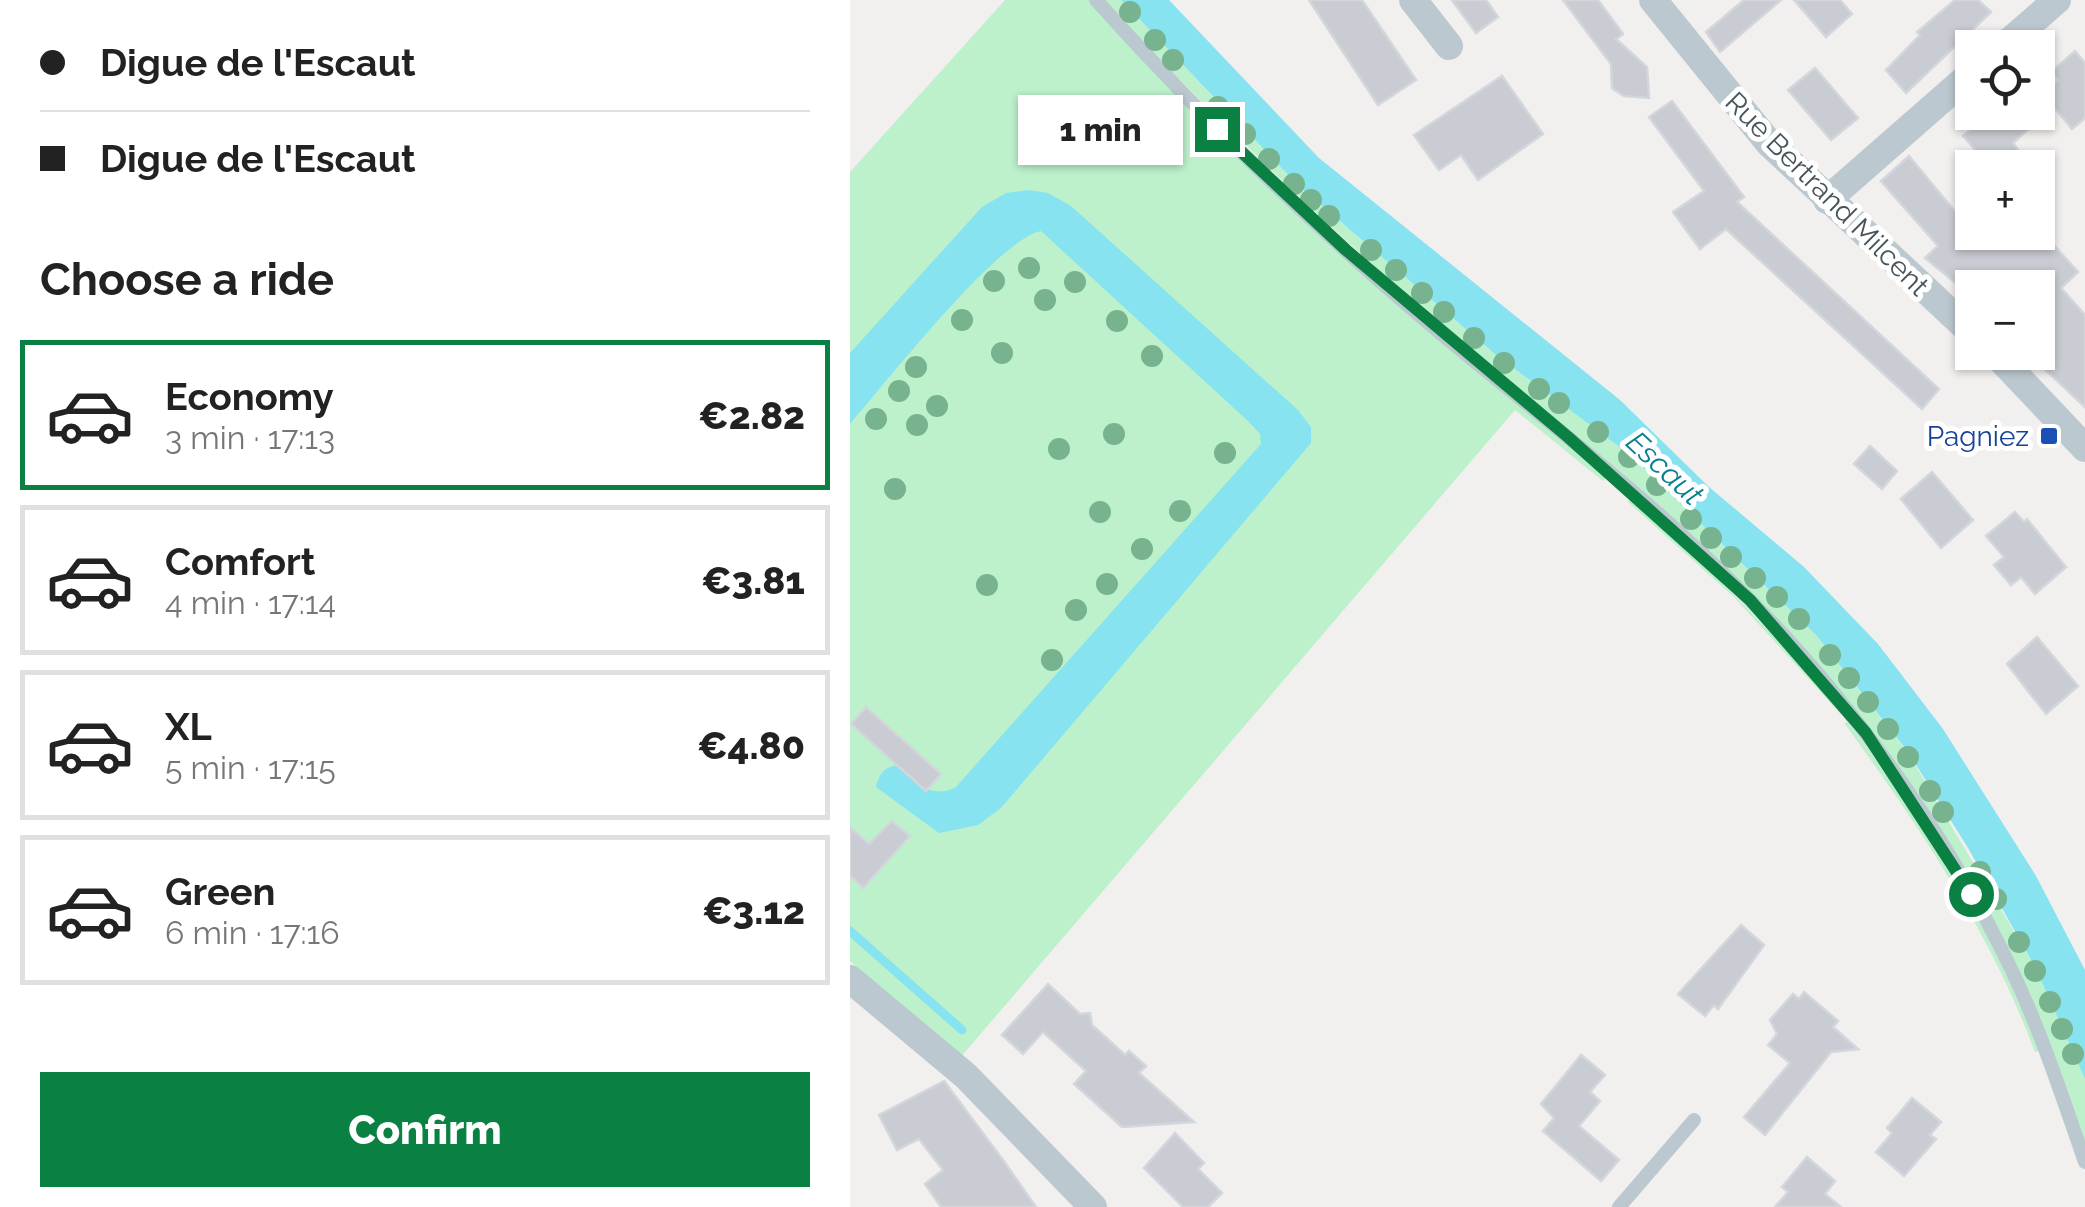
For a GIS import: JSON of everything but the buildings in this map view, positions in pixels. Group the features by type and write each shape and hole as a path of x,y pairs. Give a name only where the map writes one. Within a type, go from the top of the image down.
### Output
{"street":[{"path":"1413,0 1449,46"},
{"name":"Rue Bertrand Milcent","path":"1653,0 1742,114 1955,317"},
{"path":"2023,30 2057,0"},
{"path":"1828,200 1955,88"},
{"path":"2011,370 2085,448"},
{"path":"850,979 966,1076 1093,1207"}],"lane":[{"path":"1096,0 1194,106 1288,198 1668,524 1750,600 1814,669 1896,776 1988,925 2033,1020 2085,1162"},
{"path":"1619,1207 1694,1120"}],"green space":[{"path":"1005,0 1089,0 1191,111 1285,203 1606,477 1603,481 1515,410 960,1058 850,961 850,172"},
{"path":"1103,0 1121,0 1298,185 1496,355 1629,454 1816,635 1908,753 2035,967 2085,1079 2085,1143 2046,1035 1870,729 1823,673 1774,619 1669,519 1402,291 1314,210"},
{"path":"1630,499 1695,557 1756,618 1836,709 1734,597 1628,502"},
{"path":"1846,722 1918,820 1964,894 2039,1051 2035,1052 1975,922"}],"water":[{"name":"Escaut","path":"1121,0 1169,0 1319,158 1620,400 1709,487 1804,567 1878,644 1943,729 2036,876 2085,970 2085,1079 2035,967 1968,848 1908,752 1816,635 1629,454 1496,355 1298,185"},
{"path":"1006,193 1048,193 1071,206 1298,410 1311,427 1311,443 1001,808 978,825 939,833 876,787 883,772 898,765 931,790 955,788 1261,444 1260,434 1248,421 1041,231 1022,240 971,285 850,424 850,353 982,207"}],"waterway":[{"path":"850,931 962,1030"}],"place":[{"name":"Pagniez","path":"2049,436"}],"route":[{"path":"1217,129 1346,250 1568,437 1750,600 1805,658 1866,733 1971,894"}]}
